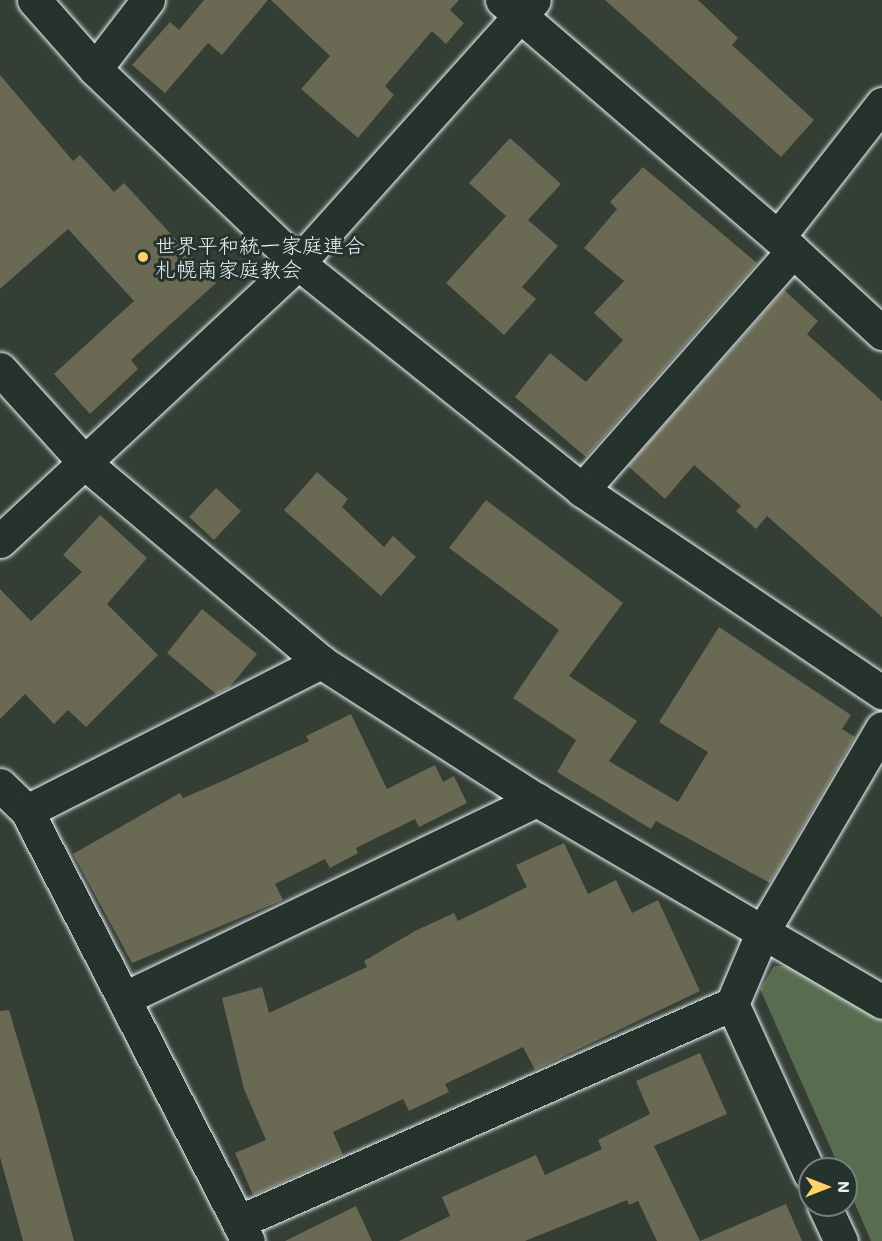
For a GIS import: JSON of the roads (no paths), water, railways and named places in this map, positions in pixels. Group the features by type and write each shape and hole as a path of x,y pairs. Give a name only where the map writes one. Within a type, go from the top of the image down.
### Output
{"street":[{"path":"34,0 95,69 298,263 582,490 882,692"},
{"path":"95,69 148,0"},
{"path":"0,541 86,464 298,263 518,6 786,244 882,333"},
{"path":"582,490 786,244 882,104"},
{"path":"0,369 86,464 321,662 537,800 882,1002"},
{"path":"27,811 321,662"},
{"path":"0,785 27,811 127,998 243,1231 732,1004 763,931 882,728"},
{"path":"127,998 537,800"},
{"path":"732,1004 802,1157"},
{"path":"830,1217 841,1241"}],"place":[{"name":"世界平和統一家庭連合 札幌南家庭教会","path":"143,257"}]}
